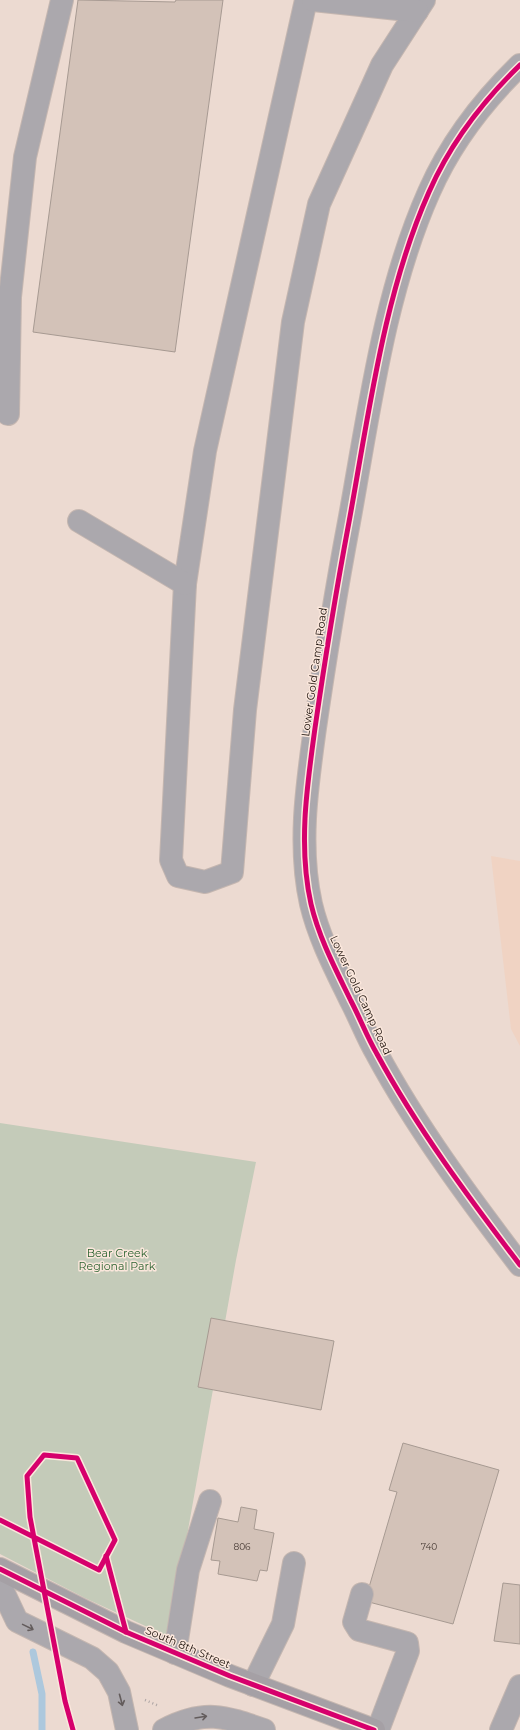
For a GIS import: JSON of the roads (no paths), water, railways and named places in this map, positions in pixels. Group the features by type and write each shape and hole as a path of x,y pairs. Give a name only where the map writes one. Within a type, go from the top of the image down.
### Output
{"main road":[{"name":"South 8th Street","path":"0,1569 121,1629 175,1653 374,1730"}],"street":[{"path":"8,414 10,297 24,157 62,0"},
{"path":"306,0 205,451 185,584 171,860 178,876 204,882 232,872 245,710 293,322 319,204 382,65 420,5 313,0"},
{"name":"Lower Gold Camp Road","path":"520,65 477,112 451,149 429,190 409,242 395,292 377,372 327,638 306,806 305,861 312,906 329,955 377,1054 431,1141 520,1265"},
{"path":"80,521 185,584"},
{"path":"175,1653 188,1570 210,1501"},
{"path":"253,1684 283,1624 294,1563"},
{"path":"0,1585 17,1622 92,1658 108,1672 119,1692 127,1730"},
{"path":"362,1594 354,1622 359,1630 407,1643 408,1651 378,1730"},
{"path":"502,1730 520,1686"},
{"path":"164,1730 185,1720 205,1716 230,1718 264,1730"}],"waterway":[{"path":"33,1652 42,1694 42,1730"}],"park label":[{"name":"Bear Creek Regional Park","path":"117,1259"}]}
